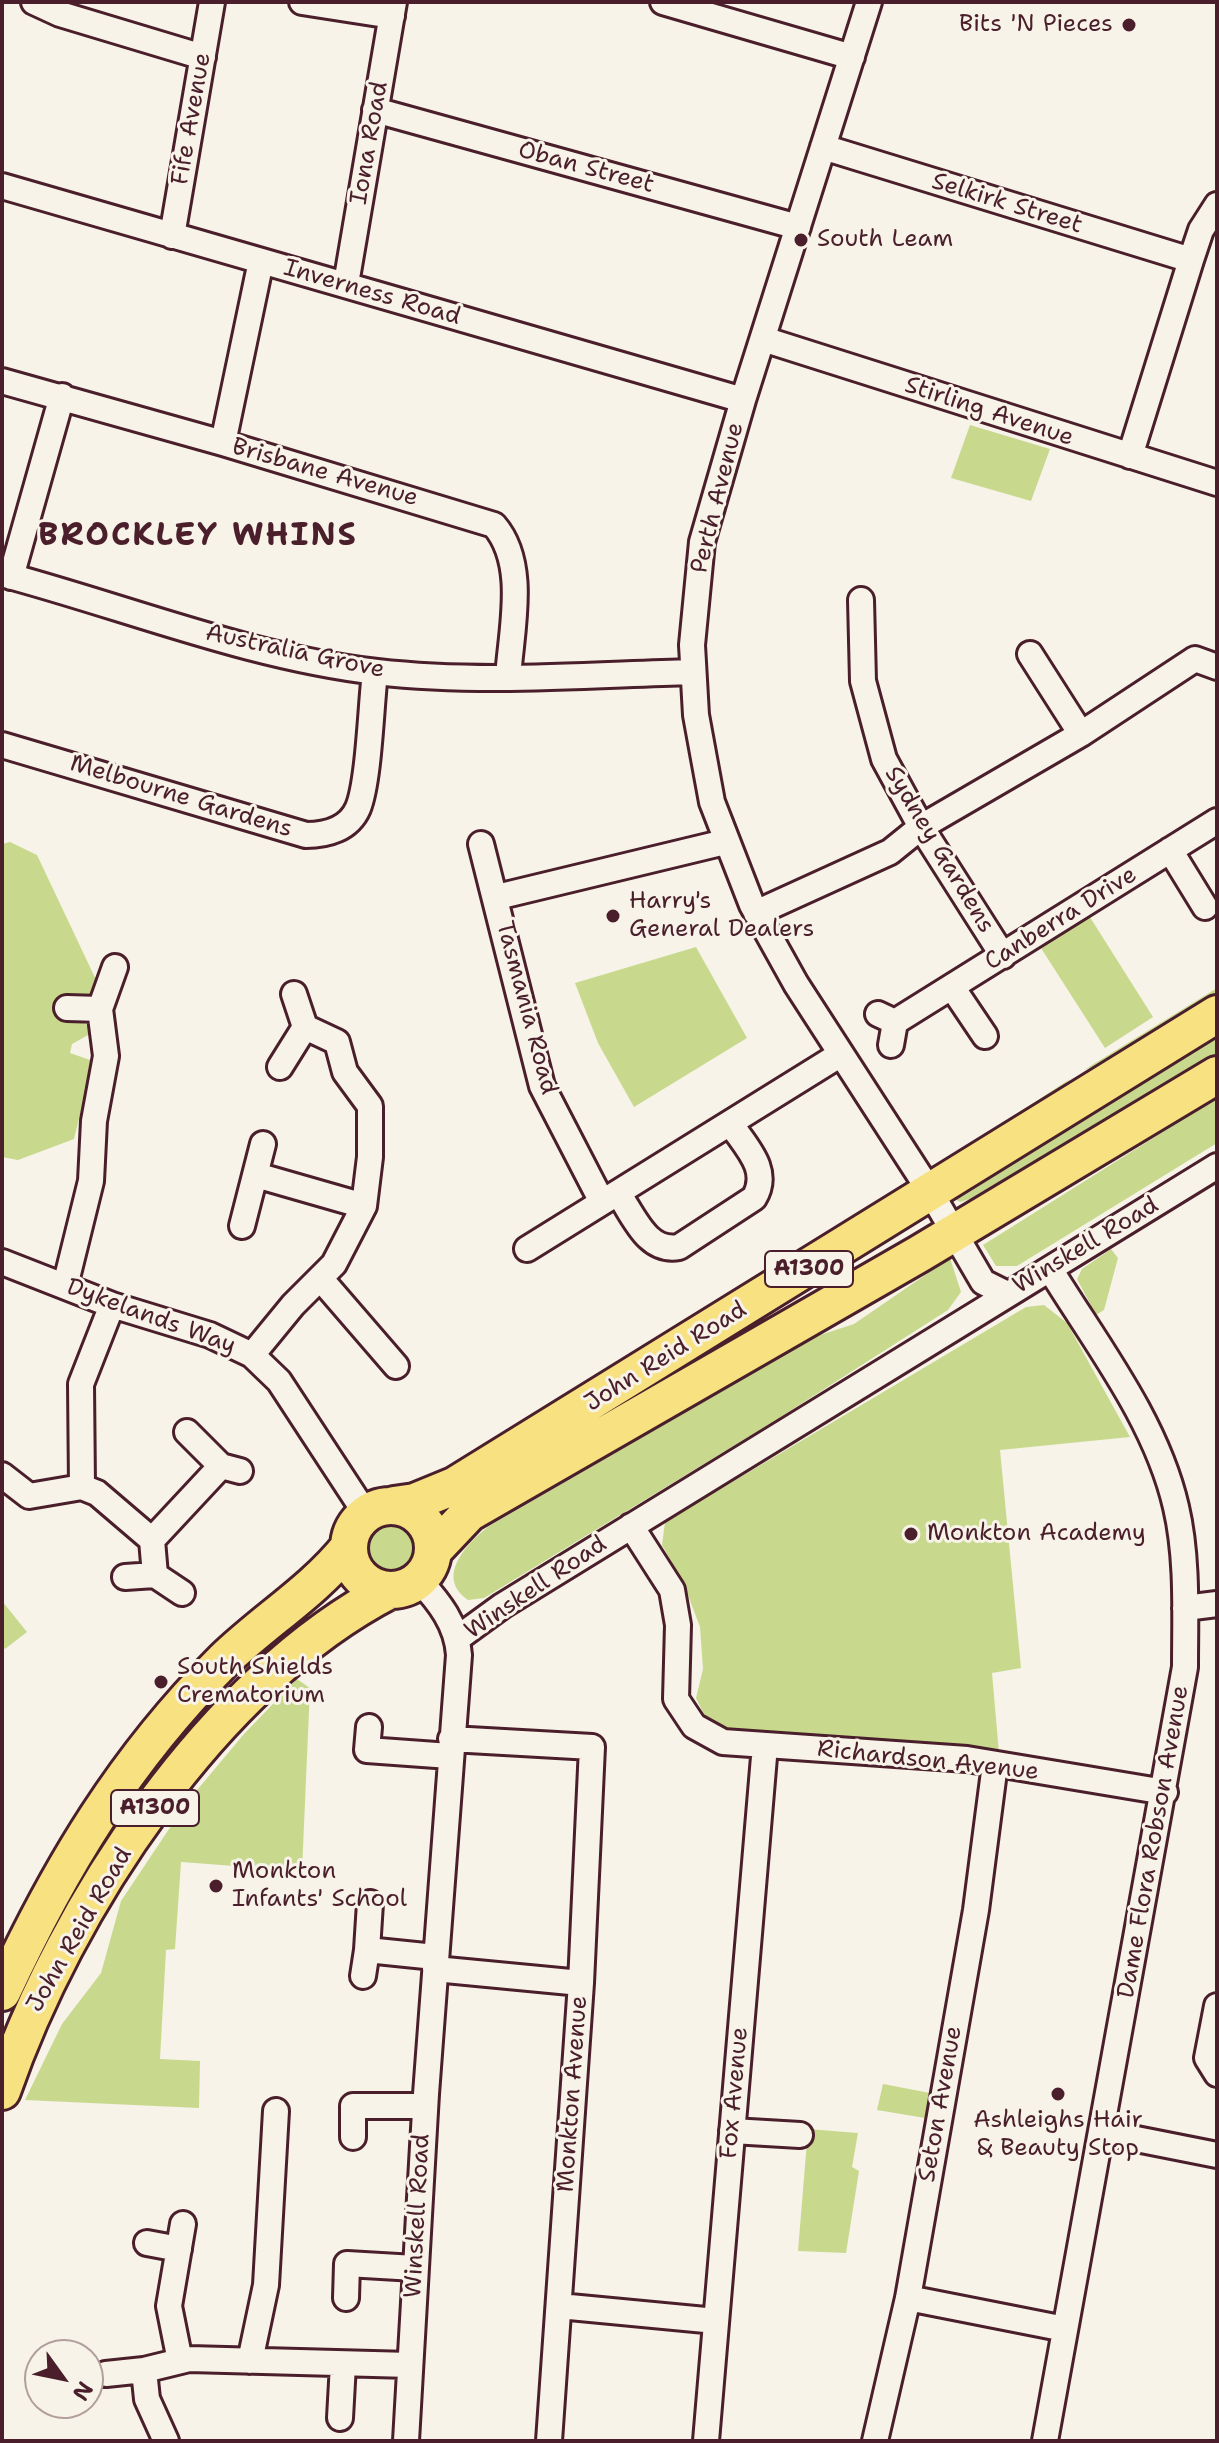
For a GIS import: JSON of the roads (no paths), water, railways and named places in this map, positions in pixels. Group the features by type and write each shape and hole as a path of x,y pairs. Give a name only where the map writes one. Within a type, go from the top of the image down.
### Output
{"highway":[{"name":"John Reid Road","path":"380,1510 415,1502 454,1486 1217,1014"},
{"name":"John Reid Road","path":"2,2091 48,1977 121,1854 174,1781 227,1718 313,1636 414,1573 451,1528 480,1506 955,1233 1217,1075"},
{"path":"407,1508 427,1525 414,1573 377,1588 356,1572 349,1547 351,1534 380,1510 407,1508"},
{"name":"John Reid Road","path":"2,1992 43,1903 107,1797 222,1662 263,1624 315,1585 349,1547"},
{"path":"107,1797 130,1809 141,1801 236,1690 313,1636"}],"street":[{"path":"34,2 60,14 203,57"},
{"name":"Fife Avenue","path":"172,236 212,2"},
{"path":"302,2 393,9"},
{"path":"663,2 852,57"},
{"name":"Perth Avenue","path":"869,2 743,400 702,542 694,604 691,672 702,761 725,842 756,913 841,1054 931,1193"},
{"name":"Iona Road","path":"346,284 393,9"},
{"name":"Oban Street","path":"375,110 798,227"},
{"name":"Selkirk Street","path":"823,147 1191,260"},
{"name":"Inverness Road","path":"2,186 743,400"},
{"path":"1130,456 1201,230 1217,205"},
{"path":"223,443 261,261"},
{"name":"Stirling Avenue","path":"763,339 1217,483"},
{"name":"Brisbane Avenue","path":"2,381 223,443 494,525 505,538 512,554 514,575 508,678"},
{"path":"6,575 62,396"},
{"name":"Australia Grove","path":"6,575 173,626 297,658 375,672 441,678 691,672"},
{"name":"Sydney Gardens","path":"861,600 859,645 863,681 884,759 921,827 1003,956"},
{"path":"1026,652 1081,734"},
{"path":"756,913 890,852 921,827 1081,734 1195,659 1217,667"},
{"name":"Melbourne Gardens","path":"2,745 306,835 320,835 335,831 357,809 375,672"},
{"name":"Canberra Drive","path":"888,1027 1217,821"},
{"name":"Tasmania Road","path":"497,897 725,842"},
{"name":"Tasmania Road","path":"481,844 497,897 542,1086 610,1198 653,1245 665,1250 679,1247 754,1198 762,1185 761,1171 730,1123"},
{"path":"1170,850 1206,912"},
{"path":"65,1286 91,1181 94,1121 106,1056 100,1009 115,967"},
{"path":"952,987 990,1044"},
{"path":"252,1355 334,1264 364,1206 370,1157 370,1106 345,1072 337,1042 305,1027 294,994"},
{"path":"67,1008 100,1009"},
{"path":"280,1067 305,1027"},
{"path":"527,1249 841,1054"},
{"path":"242,1226 263,1144"},
{"name":"Winskell Road","path":"406,2441 425,2106 458,1638 502,1606 1217,1166"},
{"path":"256,1175 364,1206"},
{"path":"931,1193 983,1282 1007,1294"},
{"name":"Dykelands Way","path":"2,1262 112,1305 210,1335 252,1355 279,1381 380,1510"},
{"name":"Dame Flora Robson Avenue","path":"1045,2441 1165,1792 1185,1667 1185,1608 1177,1510 1164,1464 1135,1406 1050,1269"},
{"path":"320,1278 396,1366"},
{"path":"82,1487 81,1384 112,1305"},
{"path":"152,1540 231,1468 187,1432"},
{"path":"2,1475 29,1496 82,1487 97,1493 152,1540 155,1575"},
{"name":"Richardson Avenue","path":"631,1526 672,1590 678,1625 676,1699 694,1726 723,1742 995,1764 1165,1792"},
{"path":"414,1573 448,1615 458,1638"},
{"path":"125,1577 155,1575 182,1593"},
{"path":"1185,1608 1217,1604"},
{"path":"369,1727 367,1750 450,1747"},
{"name":"Fox Avenue","path":"706,2441 765,1745"},
{"name":"Monkton Avenue","path":"450,1747 592,1747 581,1983 549,2441"},
{"name":"Seton Avenue","path":"875,2441 908,2298 976,1910 995,1764"},
{"path":"363,1976 370,1903"},
{"path":"367,1950 435,1963 581,1983"},
{"path":"1217,2006 1207,2058 1217,2074"},
{"path":"353,2137 353,2106 425,2106"},
{"path":"250,2361 266,2285 276,2111"},
{"path":"732,2131 800,2135"},
{"path":"1101,2132 1217,2155"},
{"path":"180,2361 169,2306 183,2224"},
{"path":"147,2243 179,2249"},
{"path":"346,2298 347,2264 415,2268"},
{"path":"908,2298 1065,2329"},
{"path":"559,2306 716,2321"},
{"path":"106,2374 144,2370 180,2361 410,2365"},
{"path":"340,2418 343,2364"},
{"path":"144,2370 147,2399 166,2441"}],"place":[{"name":"Bits 'N Pieces","path":"1129,25"},
{"name":"South Leam","path":"801,240"},
{"name":"Harry's General Dealers","path":"613,916"},
{"name":"Monkton Academy","path":"911,1534"},
{"name":"South Shields Crematorium","path":"161,1682"},
{"name":"Monkton Infants' School","path":"216,1886"},
{"name":"Ashleighs Hair & Beauty Stop","path":"1058,2094"}],"district":[{"name":"BROCKLEY WHINS","path":"198,537"}]}
